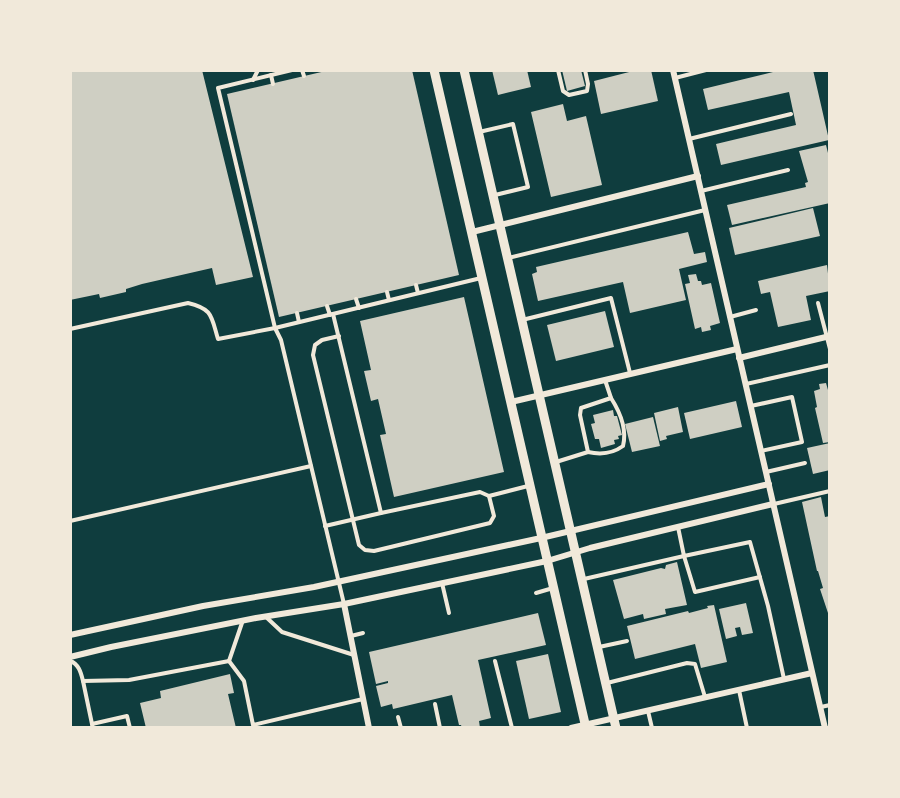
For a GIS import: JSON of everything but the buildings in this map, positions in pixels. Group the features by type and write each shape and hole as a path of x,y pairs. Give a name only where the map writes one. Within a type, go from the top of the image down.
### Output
{"street":[{"path":"434,70 586,726"},
{"path":"464,70 615,723"},
{"path":"673,70 825,728"},
{"path":"471,232 698,176"},
{"path":"740,358 828,337"},
{"path":"511,402 737,349"},
{"path":"70,635 203,606 338,582 541,538 769,484"},
{"path":"70,659 111,646 243,620 344,604 548,561 576,552 773,504"},
{"path":"344,604 369,728"},
{"path":"571,728 615,723 648,710 812,673"}],"lane":[{"path":"253,80 258,70"},
{"path":"292,70 218,88 344,604"},
{"path":"302,70 304,76"},
{"path":"558,70 563,91 569,95 587,90 585,70"},
{"path":"675,78 706,70"},
{"path":"271,75 273,84"},
{"path":"240,82 242,91"},
{"path":"689,139 791,114"},
{"path":"478,132 513,124 528,187 493,195"},
{"path":"701,191 788,170"},
{"path":"508,258 705,210"},
{"path":"70,329 188,303 204,307 212,318 218,339 331,315 482,277"},
{"path":"447,278 449,285"},
{"path":"416,285 418,293"},
{"path":"387,292 389,300"},
{"path":"522,320 611,298 630,374"},
{"path":"356,299 358,308"},
{"path":"818,303 830,349"},
{"path":"327,306 339,336 381,513"},
{"path":"730,317 756,310"},
{"path":"297,313 299,322"},
{"path":"339,336 322,340 315,345 313,355 359,545 365,550 374,551 490,523 494,516 489,496"},
{"path":"745,384 830,365"},
{"path":"555,462 588,452 601,454 616,451 623,446 625,438 619,409 611,398 605,380"},
{"path":"751,406 792,397 802,442 761,451"},
{"path":"588,452 580,415 581,408 611,398"},
{"path":"766,472 805,463"},
{"path":"70,521 311,466"},
{"path":"325,526 480,492 489,496 529,485"},
{"path":"773,504 830,491"},
{"path":"678,527 695,592 760,577"},
{"path":"582,579 750,542 784,679"},
{"path":"442,583 449,613"},
{"path":"536,592 554,588"},
{"path":"266,616 282,632 355,656"},
{"path":"229,661 243,620"},
{"path":"351,636 363,633"},
{"path":"598,647 627,640"},
{"path":"70,659 79,668 93,726 127,716 130,728"},
{"path":"83,681 129,680 229,661"},
{"path":"229,661 244,681 253,725 363,699"},
{"path":"495,661 512,728"},
{"path":"606,684 687,663 695,664 705,697"},
{"path":"739,689 747,728"},
{"path":"435,704 440,728"},
{"path":"820,707 830,705"},
{"path":"648,710 652,728"},
{"path":"398,717 401,728"}]}
